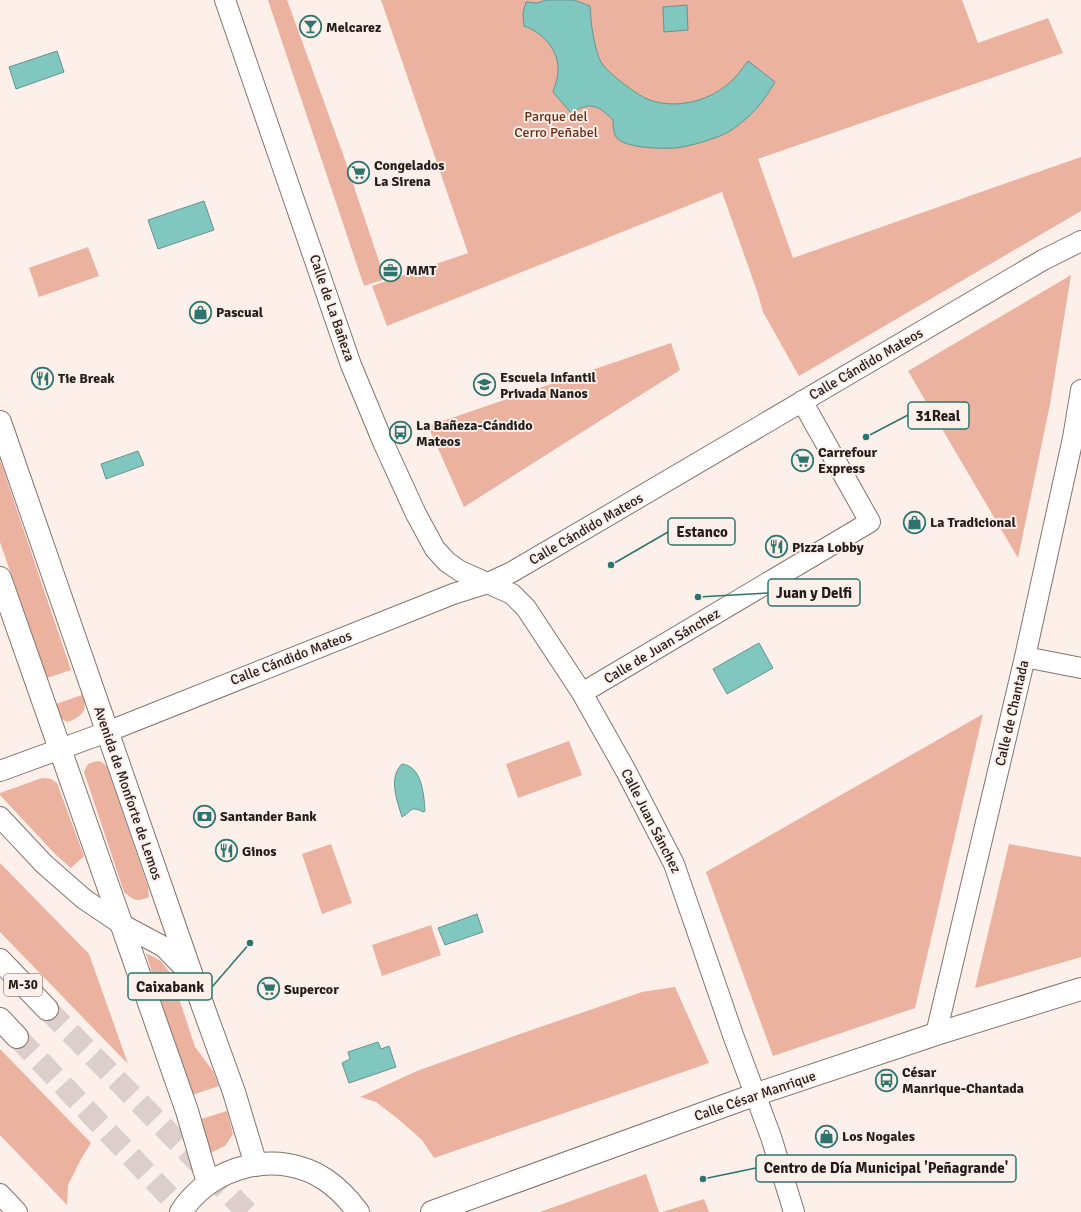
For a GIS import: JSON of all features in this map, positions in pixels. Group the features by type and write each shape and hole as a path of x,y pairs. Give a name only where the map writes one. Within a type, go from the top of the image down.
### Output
{"main road":[{"name":"Avenida de Monforte de Lemos","path":"0,422 192,976 234,1092 256,1165"},
{"path":"0,578 187,1111 208,1183"},
{"name":"M-30","path":"0,960 47,1009"},
{"name":"Calle César Manrique","path":"432,1212 456,1206 754,1095 936,1034 1081,989"},
{"path":"0,1019 17,1037"},
{"path":"181,1212 196,1194 208,1183 229,1172 256,1165 280,1164 304,1169 325,1180 344,1194 358,1212"}],"street":[{"name":"Calle de La Bañeza","path":"225,0 351,365 383,442 424,530 436,549 448,562 460,571 488,584"},
{"name":"Calle Cándido Mateos","path":"0,771 107,732 453,594 488,584 524,565 1043,260 1081,241"},
{"name":"Calle de Chantada","path":"936,1034 1077,438 1081,390"},
{"name":"Calle de Juan Sánchez","path":"582,693 870,522 802,401"},
{"name":"Calle Juan Sánchez","path":"488,584 512,594 526,608 582,693 626,771 674,864 754,1095 771,1137 794,1212"},
{"path":"1025,657 1081,668"},
{"path":"0,817 50,869 84,899 121,924 164,947 192,976"},
{"path":"0,1194 17,1212"}],"green space":[{"path":"268,0 287,0 344,157 385,279 364,286"},
{"name":"Parque del Cerro Peñabel","path":"381,0 962,0 978,43 1048,18 1063,53 758,159 793,258 1081,157 1081,211 799,376 763,312 722,192 387,326 372,286 468,253"},
{"path":"88,247 99,276 39,297 29,268"},
{"path":"1071,275 1050,404 1018,558 908,371"},
{"path":"671,343 680,370 464,507 428,426"},
{"path":"0,460 71,670 47,678 0,542"},
{"path":"82,695 85,705 83,712 77,718 68,722 59,718 53,705"},
{"path":"983,714 915,1008 773,1056 706,872"},
{"path":"569,741 582,775 518,798 506,764"},
{"path":"97,761 102,762 107,767 148,887 149,897 145,899 136,900 124,892 84,772 88,764"},
{"path":"42,778 51,779 57,783 84,856 71,868 55,854 0,795 0,793"},
{"path":"331,844 352,903 322,914 302,854"},
{"path":"1009,844 1081,857 1081,957 975,988"},
{"path":"0,863 89,954 128,1064 0,932"},
{"path":"431,925 441,955 382,976 372,945"},
{"path":"146,953 161,961 171,974 195,1047 213,1071 219,1086 189,1096"},
{"path":"675,987 709,1063 434,1158 422,1140 397,1118 376,1102 360,1097 417,1071 517,1035 642,992"},
{"path":"0,1049 91,1143 68,1185 67,1205 0,1135"},
{"path":"227,1111 233,1134 225,1146 206,1155 198,1120"},
{"path":"646,1174 659,1212 540,1212"},
{"path":"704,1199 709,1212 662,1212"}],"water":[{"path":"546,0 574,0 590,6 594,39 601,62 606,69 634,91 655,102 666,104 688,103 709,96 728,84 748,61 775,82 761,103 744,121 730,131 719,136 695,144 675,148 652,148 626,144 616,137 613,120 598,108 588,106 571,113 553,92 558,73 556,56 543,37 524,26 523,13 526,2 537,3"},
{"path":"687,5 688,30 664,32 663,7"},
{"path":"57,51 64,72 16,89 9,67"},
{"path":"204,201 214,230 158,249 148,220"},
{"path":"138,451 144,465 106,479 101,464"},
{"path":"759,643 773,668 727,694 713,669"},
{"path":"402,764 409,766 414,770 421,782 425,811 423,812 413,809 402,817 396,796 395,776"},
{"path":"477,914 483,932 445,945 438,928"},
{"path":"378,1042 381,1049 389,1046 396,1067 349,1083 342,1063 350,1059 348,1052"}],"tunnel":[{"path":"47,1009 247,1212"},
{"path":"17,1037 184,1212"}],"place":[{"name":"Melcarez","path":"310,27"},
{"name":"Congelados La Sirena","path":"359,173"},
{"name":"MMT","path":"390,270"},
{"name":"Pascual","path":"201,312"},
{"name":"Tie Break","path":"42,378"},
{"name":"Escuela Infantil Privada Nanos","path":"485,385"},
{"name":"La Bañeza-Cándido Mateos","path":"401,433"},
{"name":"31Real","path":"866,437"},
{"name":"Carrefour Express","path":"802,460"},
{"name":"La Tradicional","path":"914,522"},
{"name":"Pizza Lobby","path":"776,547"},
{"name":"Estanco","path":"611,565"},
{"name":"Juan y Delfi","path":"698,597"},
{"name":"Santander Bank","path":"204,816"},
{"name":"Ginos","path":"226,851"},
{"name":"Caixabank","path":"250,943"},
{"name":"Supercor","path":"268,989"},
{"name":"César Manrique-Chantada","path":"886,1080"},
{"name":"Los Nogales","path":"827,1136"},
{"name":"Centro de Día Municipal 'Peñagrande'","path":"703,1179"}]}
